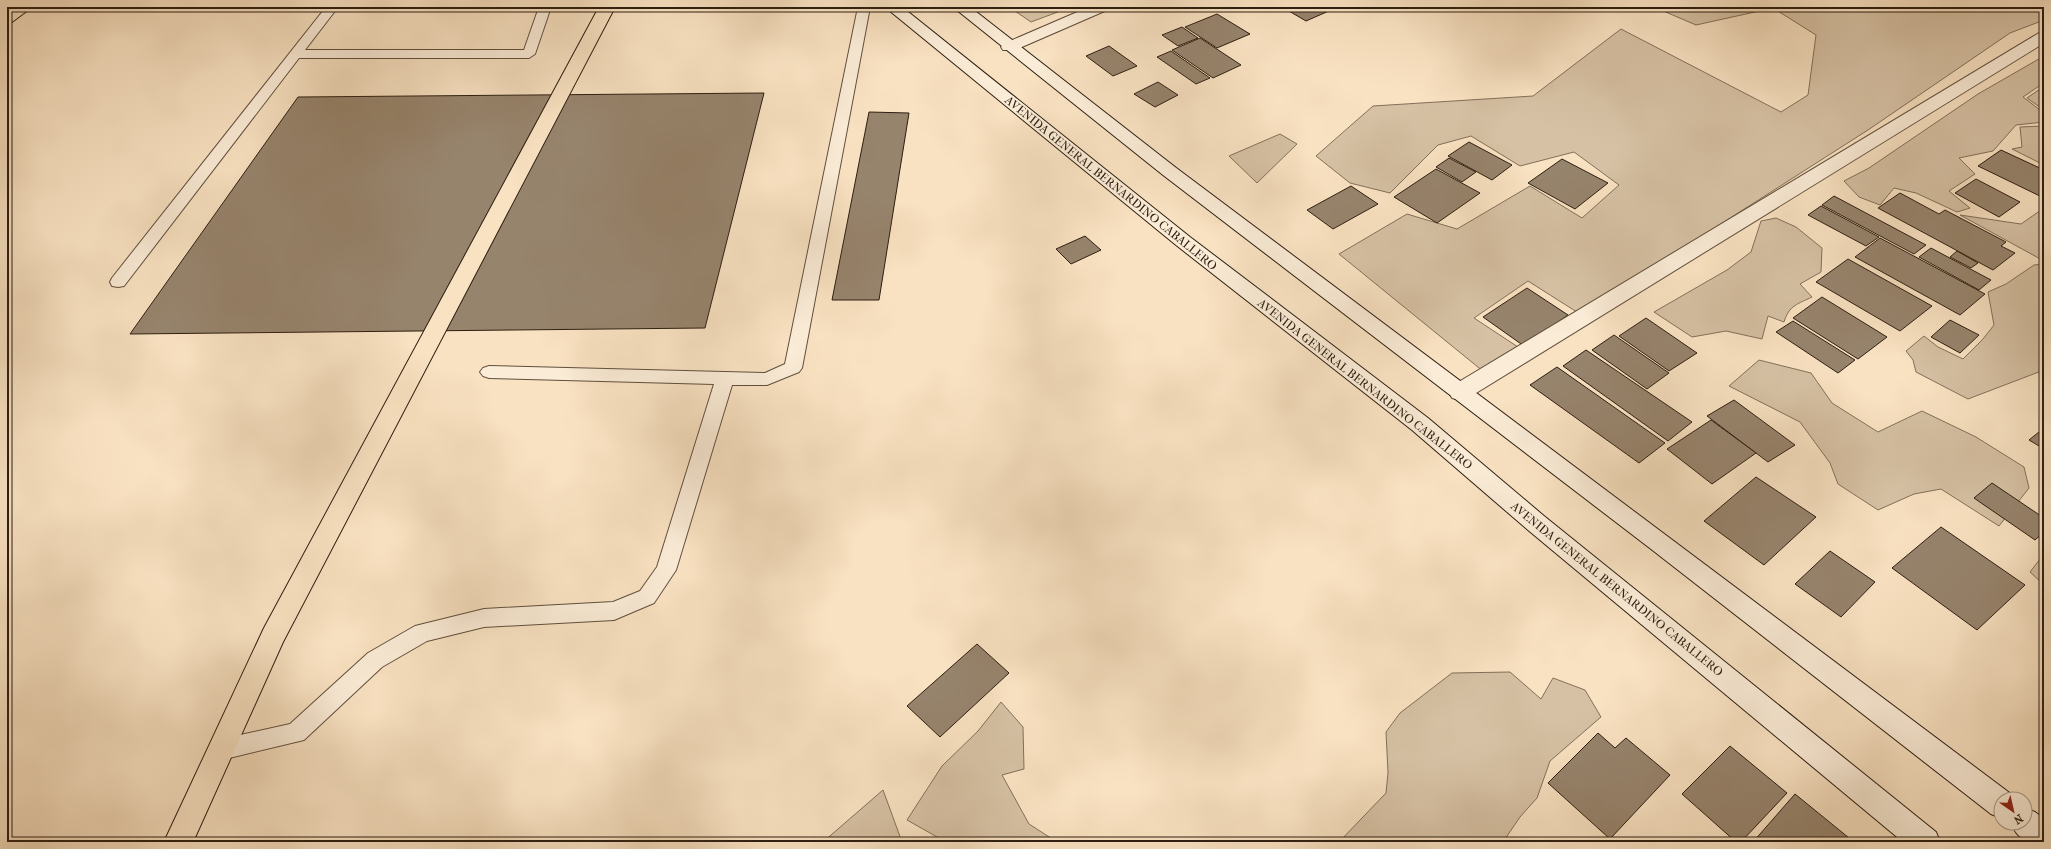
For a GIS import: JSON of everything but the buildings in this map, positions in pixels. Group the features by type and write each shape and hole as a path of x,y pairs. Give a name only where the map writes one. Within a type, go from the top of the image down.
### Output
{"highway":[{"path":"7,19 24,7"},
{"path":"178,842 273,636 607,7"}],"main road":[{"name":"AVENIDA GENERAL BERNARDINO CABALLERO","path":"893,7 1178,237 1420,424 1536,523 1926,842"},
{"path":"961,7 1009,47 1175,176 1659,542 1993,798"},
{"path":"1009,47 1102,7"},
{"path":"1460,392 2044,36"},
{"path":"2033,828 2044,837"}],"lane":[{"path":"118,282 332,7"},
{"path":"295,54 529,54 545,7"},
{"path":"490,372 767,379 793,368 864,7"},
{"path":"221,749 296,733 375,660 422,633 484,618 614,611 647,597 666,570 725,378"}],"shaded area":[{"path":"1009,7 1071,7 1031,22"},
{"path":"1654,7 2044,7 2044,20 2010,33 1868,130 1580,314 1528,281 1474,318 1521,349 1484,372 1339,254 1407,214 1457,229 1530,186 1582,218 1619,185 1574,152 1520,166 1471,136 1438,145 1390,193 1350,183 1316,156 1373,106 1533,96 1621,29 1781,112 1808,95 1816,35 1773,8 1696,25"},
{"path":"2044,56 2044,85 2042,84 2023,97 2044,113 2044,122 2016,125 1993,151 1959,158 1975,174 1949,191 1970,208 1957,212 1916,193 1894,188 1880,205 1859,197 1844,181 1869,168 1978,94"},
{"path":"2044,87 2044,110 2027,98"},
{"path":"2044,126 2044,165 2012,149 2022,147 2020,127"},
{"path":"1280,134 1297,144 1257,183 1229,156"},
{"path":"2044,208 2044,261 1960,215 2021,224"},
{"path":"1776,218 1796,227 1822,248 1821,272 1800,284 1812,297 1791,308 1784,322 1768,316 1762,339 1726,331 1692,337 1654,312 1727,270 1751,252 1761,221"},
{"path":"2044,264 2044,317 2041,320 2044,324 2044,370 1968,399 1916,372 1913,360 1906,351 1924,336 1938,347 1963,359 1983,339 1994,325 1988,292 2006,284 2034,265"},
{"path":"1759,360 1811,373 1832,403 1878,432 1922,411 1976,437 2024,467 2029,488 1999,526 1941,489 1914,494 1878,510 1838,484 1830,463 1800,422 1729,386"},
{"path":"2044,554 2044,585 2030,572"},
{"path":"1510,672 1541,699 1553,678 1585,690 1601,717 1550,761 1537,798 1520,817 1503,842 1339,842 1386,793 1388,773 1386,732 1400,713 1452,673"},
{"path":"1001,702 1023,727 1024,769 1002,775 1029,824 1057,842 946,842 907,820 942,766 978,731"},
{"path":"883,790 902,842 823,842"}]}
